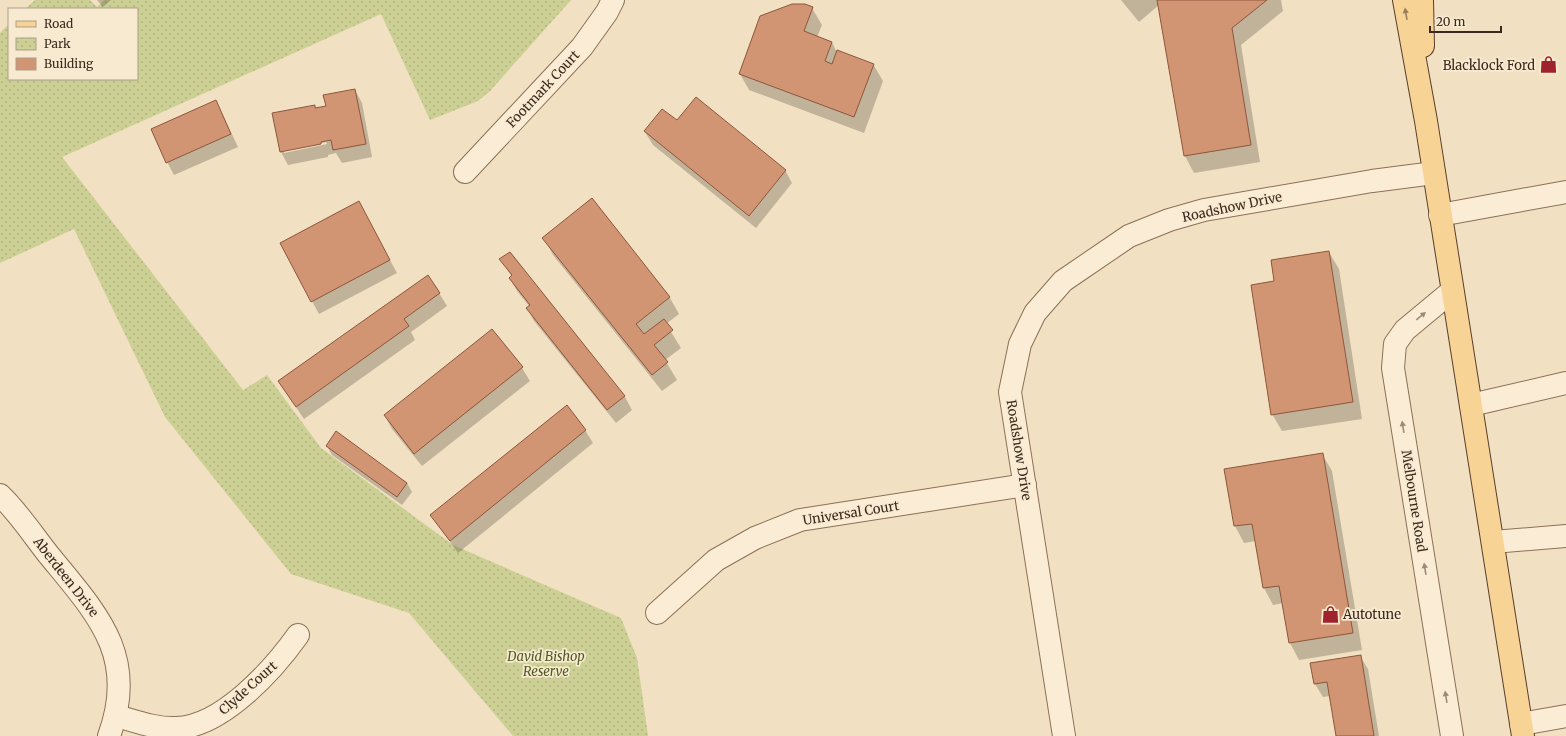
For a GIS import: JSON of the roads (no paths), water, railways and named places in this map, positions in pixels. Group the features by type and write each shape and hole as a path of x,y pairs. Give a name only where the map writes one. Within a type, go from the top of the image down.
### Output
{"main road":[{"path":"1404,0 1426,121 1452,291 1472,405 1522,730"},
{"path":"1422,0 1426,121"}],"street":[{"name":"Footmark Court","path":"465,172 582,47 607,12 613,0"},
{"name":"Roadshow Drive","path":"1064,736 1010,392 1020,344 1035,313 1063,281 1129,236 1169,220 1204,210 1372,181 1434,173"},
{"path":"1440,215 1566,192"},
{"name":"Melbourne Road","path":"1452,291 1405,330 1395,344 1393,368 1452,736"},
{"path":"1472,405 1566,383"},
{"name":"Universal Court","path":"657,612 716,560 755,538 800,520 1025,485"},
{"name":"Aberdeen Drive","path":"0,495 97,615 115,650 120,679 117,716 109,736"},
{"path":"1493,542 1566,536"},
{"name":"Clyde Court","path":"117,716 153,725 176,728 197,726 218,715 267,674 298,635"},
{"path":"1522,730 1566,716"}],"place":[{"name":"Blacklock Ford","path":"1548,65"},
{"name":"Autotune","path":"1330,614"}],"park label":[{"name":"David Bishop Reserve","path":"546,664"}]}
